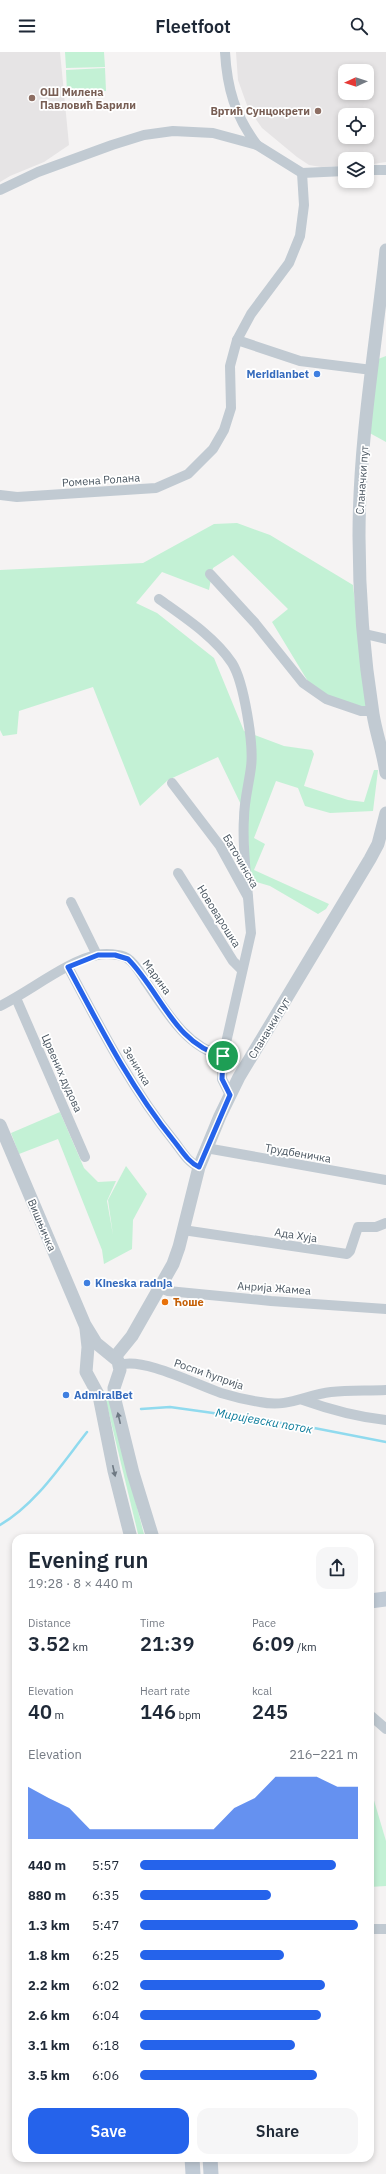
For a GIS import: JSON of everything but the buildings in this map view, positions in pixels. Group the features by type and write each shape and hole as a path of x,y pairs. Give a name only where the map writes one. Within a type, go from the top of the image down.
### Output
{"main road":[{"path":"374,1600 386,1599"},
{"path":"192,2162 193,2174"},
{"path":"210,2162 211,2174"}],"street":[{"path":"225,52 227,82 232,100 240,121 257,146"},
{"path":"0,190 38,172 138,136 173,131 213,132 257,146 302,173 338,171"},
{"path":"374,170 386,170"},
{"name":"Ромена Ролана","path":"0,495 17,497 156,488 188,474 198,466 216,446 228,419 231,401 230,366 237,340 251,314 281,275 296,248 302,230 304,214 302,173"},
{"name":"Сланачки пут","path":"386,250 372,370 360,507 359,550 365,634 373,711 384,749 386,772"},
{"path":"237,340 300,361 372,370"},
{"path":"210,574 255,623 303,683 326,699 361,711 373,711"},
{"path":"159,599 200,630 224,653 234,666 242,684 252,760 244,807 243,830 248,898"},
{"path":"365,634 386,639"},
{"name":"Баточинска","path":"172,783 220,846 248,898 251,933 223,1056"},
{"name":"Сланачки пут","path":"114,1358 127,1345 160,1288 177,1252 199,1167 230,1095 370,859 382,831 386,813"},
{"name":"Нововарошка","path":"178,873 233,961 242,970"},
{"path":"71,902 98,955"},
{"name":"Марина","path":"0,1006 68,967 98,955 115,955 128,959 187,1036 204,1050 223,1056"},
{"name":"Зеничка","path":"68,967 111,1046 157,1121 187,1158 199,1167"},
{"name":"Црвених дудова","path":"16,998 85,1157"},
{"path":"223,1056 222,1079 230,1095"},
{"name":"Вишњичка","path":"0,1124 85,1326 88,1339 86,1372 99,1396 117,1484 130,1534"},
{"name":"Трудбеничка","path":"206,1148 386,1180"},
{"name":"Ада Хуја","path":"183,1230 347,1254 350,1251 358,1228 386,1223"},
{"name":"Анрија Жамеа","path":"160,1288 168,1291 271,1301 386,1309"},
{"name":"Вишњичка","path":"85,1326 96,1343 114,1358"},
{"path":"87,1362 97,1352 114,1358 117,1379 114,1394 121,1425 152,1534"},
{"name":"Роспи ћуприја","path":"114,1358 126,1363 142,1366 190,1380 221,1393 260,1402 277,1404 304,1400 332,1392 386,1390"},
{"path":"91,1380 104,1386 117,1379"},
{"path":"304,1400 343,1414 386,1420"},
{"path":"374,1718 386,1729"},
{"path":"374,1930 386,1929"}],"shaded area":[{"name":"ОШ Милена Павловић Барили","path":"0,52 60,52 69,145 44,162 10,176 0,182"},
{"name":"Вртић Сунцокрети","path":"236,52 386,52 386,162 374,164 374,152 338,152 338,166 321,167 309,165 262,128 248,108 238,80"}],"green space":[{"path":"65,52 104,52 105,67 66,68"},
{"path":"105,68 106,91 67,93 66,70"},
{"path":"386,356 386,442 366,431 373,361"},
{"path":"237,523 270,535 353,585 368,712 315,693 272,622 288,609 233,555 213,568 209,590 162,572 136,603 157,613 214,658 244,731 284,746 312,750 314,754 304,786 348,800 364,802 374,770 378,770 373,811 330,813 305,806 298,788 276,781 254,838 265,844 254,870 329,904 326,909 318,914 270,886 250,880 247,817 218,757 168,780 140,806 93,687 19,711 17,734 3,736 0,730 0,570 143,563 214,524"},
{"path":"60,1112 84,1168 98,1182 116,1181 107,1201 113,1235 108,1200 126,1166 147,1194 133,1220 132,1249 104,1264 102,1250 58,1139 19,1154 11,1133"},
{"path":"107,1392 144,1534 138,1534 104,1393"},
{"path":"374,1800 386,1841 386,1886 374,1887"}],"waterway":[{"name":"Миријевски поток","path":"141,1409 170,1407 309,1427 386,1442"},
{"name":"Миријевски поток","path":"0,1525 13,1516 36,1495 58,1470 87,1432"}],"place":[{"name":"ОШ Милена Павловић Барили","path":"32,98"},
{"name":"Вртић Сунцокрети","path":"318,111"},
{"name":"Meridianbet","path":"317,374"},
{"name":"Kineska radnja","path":"87,1283"},
{"name":"Ћоше","path":"165,1302"},
{"name":"AdmiralBet","path":"66,1395"}],"route":[{"path":"104,954 122,956 128,959 139,971 165,1009 187,1036 204,1050 223,1056 222,1079 226,1090 230,1095 199,1167 187,1158 157,1121 111,1046 68,967 91,956 104,954"}]}
